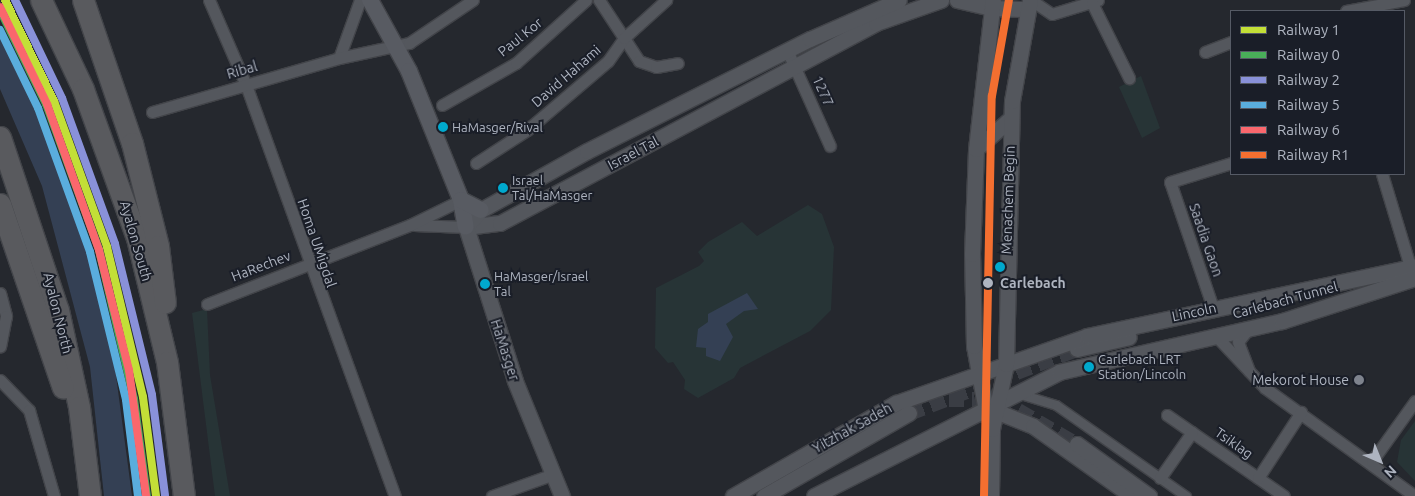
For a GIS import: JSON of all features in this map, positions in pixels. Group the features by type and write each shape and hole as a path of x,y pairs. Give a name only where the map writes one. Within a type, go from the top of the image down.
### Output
{"highway":[{"name":"Ayalon South","path":"41,0 83,89 130,216 162,340 178,440 184,496"},
{"path":"83,0 114,82 152,221 164,290 178,440"},
{"name":"Ayalon North","path":"0,137 58,310 90,496"},
{"path":"0,204 35,297 86,465"}],"main road":[{"name":"HaMasger","path":"370,0 396,46 461,200 466,227"},
{"path":"461,200 481,210"}],"street":[{"name":"Homa UMigdal","path":"209,0 246,85 308,264 395,496"},
{"path":"340,58 360,0"},
{"name":"Ribal","path":"152,112 340,58 396,46 429,33 473,0"},
{"name":"Paul Kor","path":"442,105 516,63 586,0"},
{"path":"599,0 624,38 646,66 670,67 678,63"},
{"name":"David Hahami","path":"476,163 527,130 608,61 624,38 666,0"},
{"name":"Israel Tal","path":"466,227 481,210 787,50 899,0"},
{"name":"Israel Tal","path":"466,227 500,223 794,65 888,17 941,0"},
{"path":"958,0 992,4 1030,3"},
{"path":"1011,0 1030,3 1052,14 1095,1 1129,78"},
{"path":"1351,10 1404,0"},
{"name":"Menachem Begin","path":"991,496 992,429 1006,364 1011,118 1030,3"},
{"name":"Menachem Begin","path":"992,4 976,149 972,254 978,375 999,402"},
{"path":"1205,52 1230,42"},
{"name":"1277","path":"787,50 830,146"},
{"name":"Menachem Begin","path":"976,149 1011,118"},
{"name":"Saadia Gaon","path":"1213,308 1170,182 1230,163"},
{"path":"1382,175 1414,274"},
{"name":"HaRechev","path":"207,304 410,225 461,200"},
{"name":"HaRechev","path":"410,225 466,227"},
{"name":"HaMasger","path":"466,227 515,381 551,475 562,496"},
{"name":"Lincoln","path":"978,375 1087,336 1213,308 1414,274"},
{"name":"Lincoln","path":"999,402 1059,372 1248,330 1414,274"},
{"name":"Carlebach Tunnel","path":"1077,349 1347,284"},
{"path":"0,293 6,316 0,346"},
{"path":"1248,330 1239,345 1255,378"},
{"path":"1217,337 1255,378 1372,461 1415,496"},
{"name":"Yitzhak Sadeh","path":"733,496 896,403 978,375"},
{"path":"0,380 28,410 54,496"},
{"path":"1372,461 1415,401"},
{"path":"999,402 1123,493"},
{"path":"814,496 999,402 1056,405 1186,496"},
{"path":"1258,478 1301,412"},
{"name":"Yitzhak Sadeh","path":"764,496 813,465 909,413"},
{"name":"Tsiklag","path":"1168,414 1284,496"},
{"path":"1160,478 1192,432"},
{"path":"1076,444 1150,496"},
{"name":"Yitzhak Sadeh","path":"776,496 813,465"},
{"path":"492,496 551,475"}],"shaded area":[{"path":"1141,76 1160,128 1142,138 1119,87"},
{"path":"808,205 822,214 834,247 831,310 810,331 740,368 734,378 698,398 684,389 685,380 673,362 668,363 655,348 656,288 699,266 704,261 698,252 708,242 742,222 757,236"},
{"path":"207,309 210,375 230,496 215,496 192,313"},
{"path":"1415,421 1415,481 1397,462 1401,440"}],"water":[{"path":"0,30 78,210 111,338 132,496 104,496 90,367 42,186 0,89"},
{"path":"747,293 758,309 744,311 726,324 733,337 720,361 706,356 706,348 696,347 698,329 708,322 708,314"}],"tunnel":[{"path":"909,413 1077,349"},
{"path":"949,399 974,399 1018,410 1077,444"}],"rail line":[{"name":"1","path":"5,0 54,101 107,247 143,397 156,496"},
{"name":"2","path":"15,0 62,98 115,244 152,395 165,495"},
{"name":"R1","path":"984,496 992,96 1009,0"},
{"name":"6","path":"0,7 47,104 99,250 129,370 146,496"},
{"name":"0","path":"0,10 46,104 99,250 134,399 147,496"},
{"name":"5","path":"0,30 38,108 90,252 126,400 138,496"}],"place":[{"name":"HaMasger/Rival","path":"443,127"},
{"name":"Israel Tal/HaMasger","path":"503,188"},
{"name":"Carlebach","path":"988,283"},
{"name":"HaMasger/Israel Tal","path":"485,284"},
{"name":"Carlebach LRT Station/Lincoln","path":"1089,367"},
{"name":"Mekorot House","path":"1359,380"}]}
